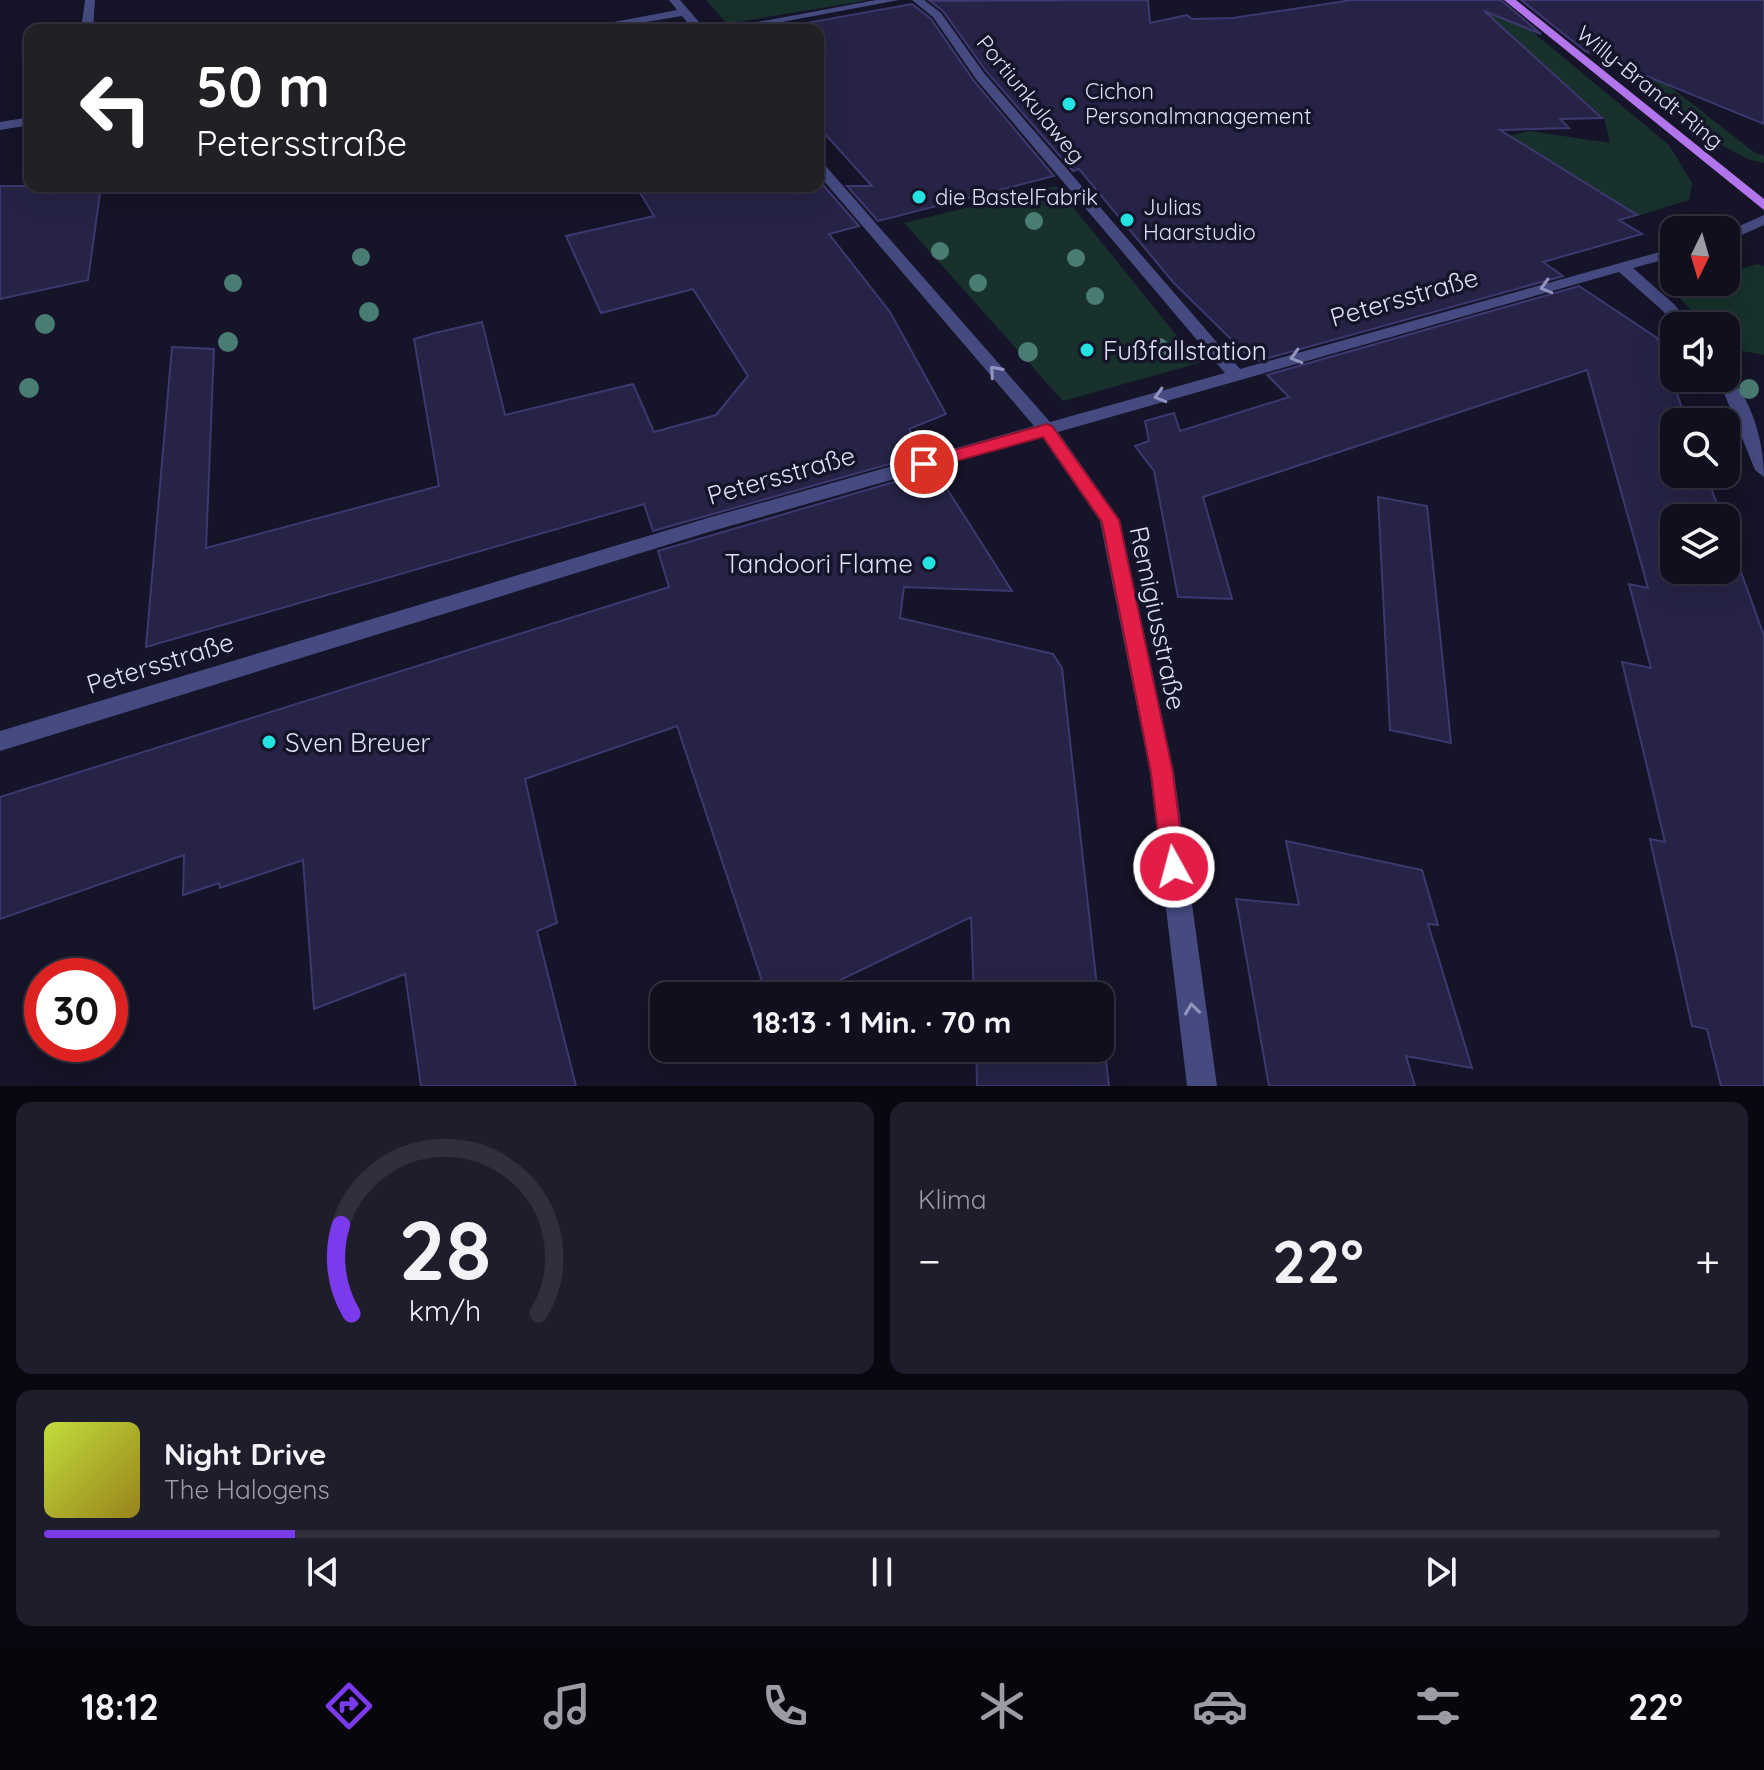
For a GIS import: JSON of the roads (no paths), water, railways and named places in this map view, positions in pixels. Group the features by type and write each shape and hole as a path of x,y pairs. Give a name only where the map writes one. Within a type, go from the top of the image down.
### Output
{"main road":[{"name":"Willy-Brandt-Ring","path":"1509,0 1764,206"}],"street":[{"path":"88,24 90,0"},
{"path":"674,0 695,24"},
{"path":"756,24 894,0"},
{"name":"Portiunkulaweg","path":"917,0 937,15 980,76 1235,374"},
{"path":"614,24 685,12"},
{"path":"0,126 24,122"},
{"name":"Remigiusstraße","path":"824,173 1047,430 1110,520 1162,773 1202,1086"},
{"path":"1740,231 1764,219"},
{"name":"Petersstraße","path":"0,741 711,524 1660,256"},
{"path":"1621,266 1672,312"},
{"path":"1732,392 1764,470"}],"place":[{"name":"Cichon Personalmanagement","path":"1069,104"},
{"name":"die BastelFabrik","path":"919,197"},
{"name":"Julias Haarstudio","path":"1127,220"},
{"name":"Fußfallstation","path":"1087,350"},
{"name":"Tandoori Flame","path":"929,563"},
{"name":"Sven Breuer","path":"269,742"}]}
